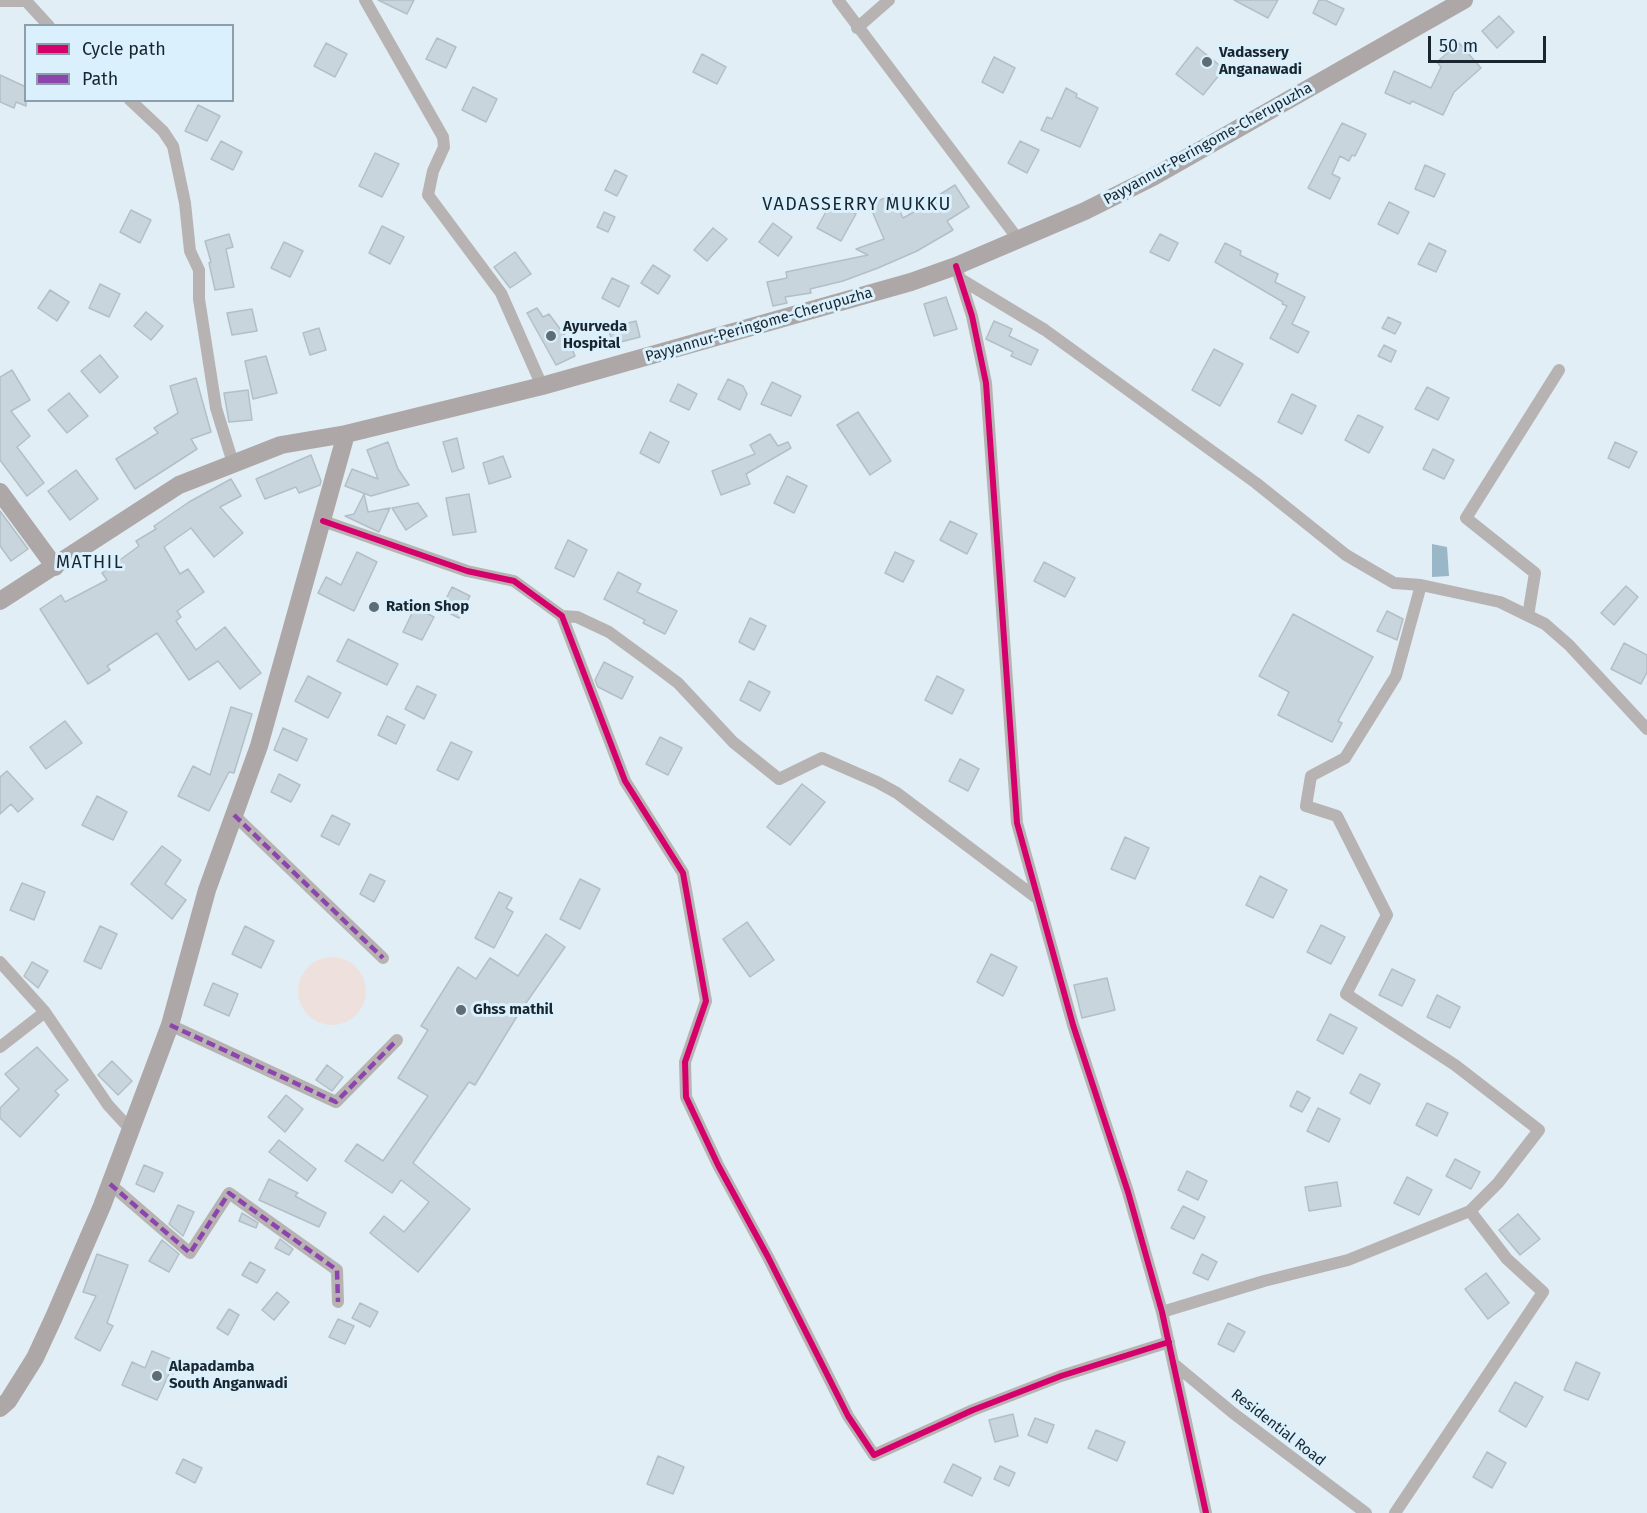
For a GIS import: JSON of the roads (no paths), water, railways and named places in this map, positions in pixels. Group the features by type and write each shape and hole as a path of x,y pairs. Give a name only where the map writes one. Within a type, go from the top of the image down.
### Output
{"main road":[{"name":"Payyannur-Peringome-Cherupuzha","path":"0,602 179,485 281,445 346,434 542,386 910,282 959,273 1018,239 1085,211 1154,177 1464,0"},
{"path":"0,1408 8,1401 35,1358 110,1184 170,1025 207,890 259,746 346,434"},
{"path":"0,492 55,567"}],"street":[{"path":"365,0 443,137 444,147 433,171 428,195 501,292 542,386"},
{"path":"838,0 1018,239"},
{"path":"857,28 889,0"},
{"path":"0,1 26,1 47,24"},
{"path":"132,102 163,131 173,146 190,251 199,270 200,299 216,408 233,464"},
{"path":"959,273 1045,330 1256,483 1346,555 1394,583 1421,585 1500,602 1545,624 1569,645 1647,729"},
{"path":"959,273 986,383 1017,823 1073,1025 1128,1192 1162,1312 1206,1513"},
{"path":"1528,616 1535,573 1466,518 1559,370"},
{"path":"323,521 466,571 514,581 562,616 625,781 682,873 706,1001 685,1062 686,1097 718,1165 848,1416 874,1455 973,1410 1061,1376 1169,1341"},
{"path":"1162,1312 1264,1281 1348,1260 1470,1211 1498,1183 1539,1130 1455,1065 1346,994 1388,915 1336,816 1306,806 1311,776 1344,758 1396,676 1421,585"},
{"path":"562,616 577,616 609,632 678,683 734,741 779,779 822,758 877,782 897,793 1038,899"},
{"path":"234,815 383,958"},
{"path":"0,962 45,1012 108,1105 130,1129"},
{"path":"0,1047 45,1012"},
{"path":"170,1025 336,1102 397,1040"},
{"path":"110,1184 190,1253 229,1193 337,1270 338,1302"},
{"path":"1395,1513 1543,1292 1507,1258 1470,1211"},
{"name":"Residential Road","path":"1174,1364 1233,1413 1366,1513"}],"water":[{"path":"1432,544 1447,547 1449,576 1432,577"}],"place":[{"name":"Vadassery Anganawadi","path":"1207,62"},
{"name":"Ayurveda Hospital","path":"551,336"},
{"name":"Ration Shop","path":"374,607"},
{"name":"Ghss mathil","path":"461,1010"},
{"name":"Alapadamba South Anganwadi","path":"157,1376"}],"district":[{"name":"VADASSERRY MUKKU","path":"857,205"},
{"name":"MATHIL","path":"90,563"}]}
